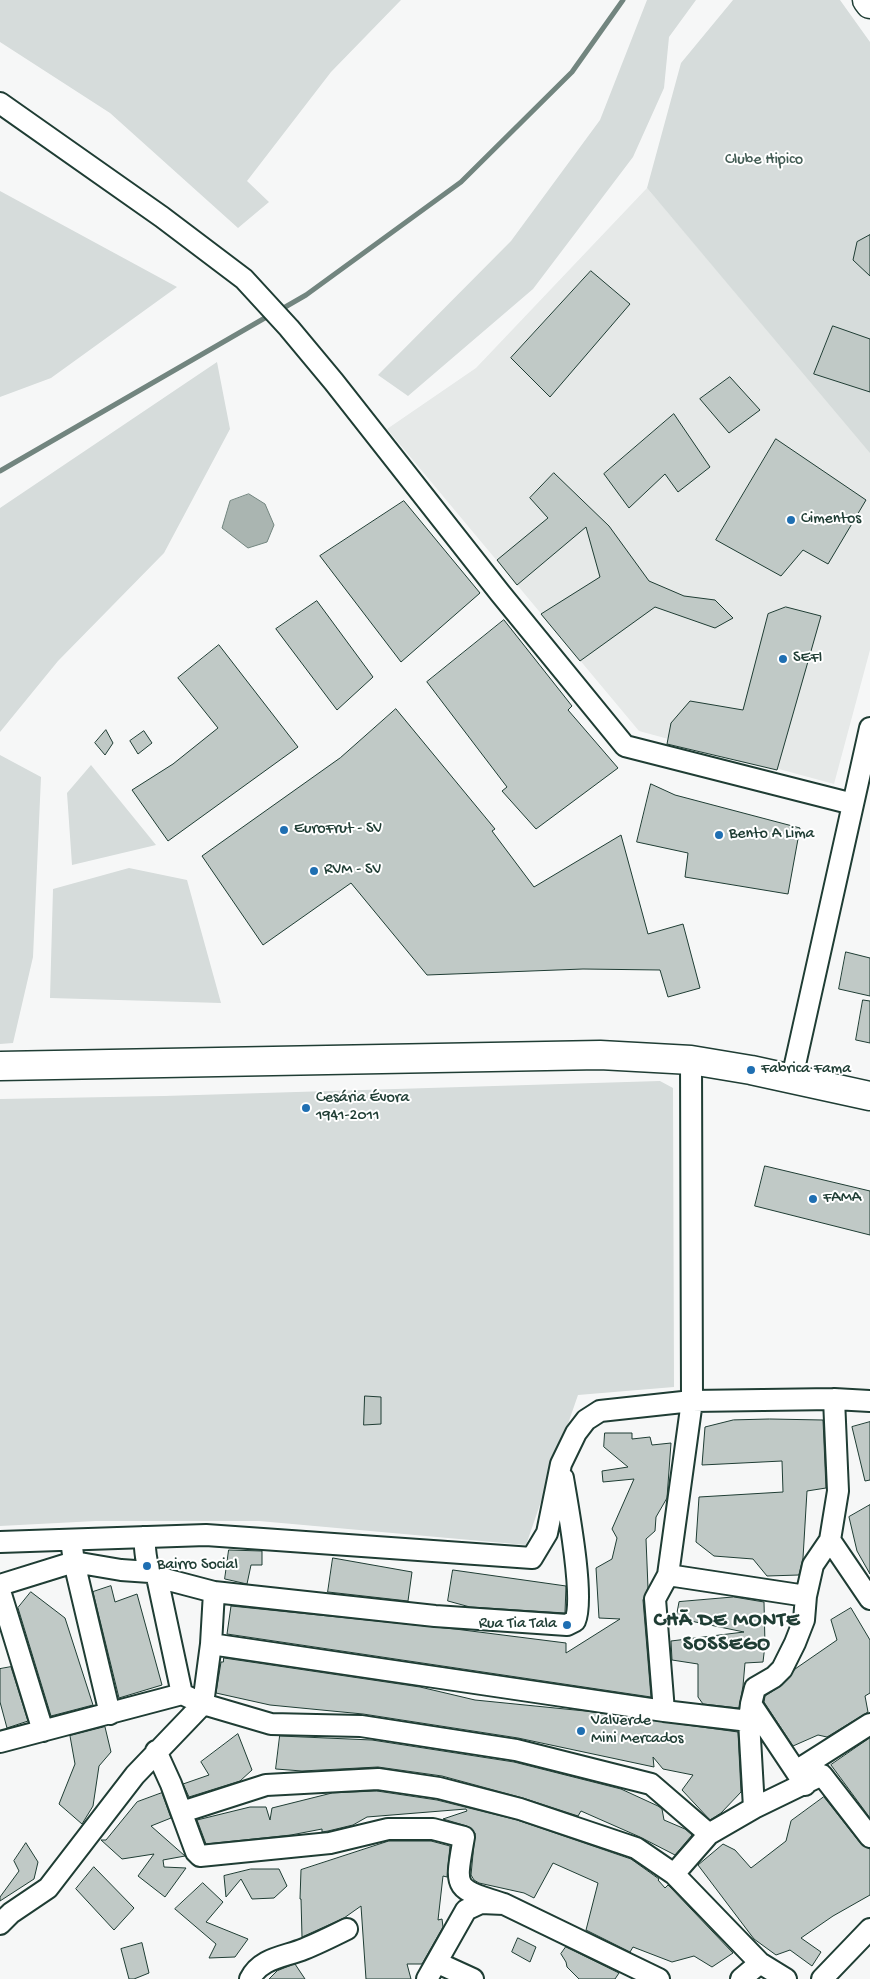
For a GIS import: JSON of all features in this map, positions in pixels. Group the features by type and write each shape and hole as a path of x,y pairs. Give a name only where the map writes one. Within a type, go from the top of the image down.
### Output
{"main road":[{"path":"867,0 870,4"},
{"path":"0,1066 600,1055 691,1060 792,1078 870,1096"}],"street":[{"path":"0,103 162,216 244,278 334,382 500,593 624,746 852,804"},
{"path":"792,1078 870,728"},
{"path":"664,1711 655,1599 668,1575 692,1401 691,1060"},
{"path":"754,1808 750,1712 755,1688 782,1669 804,1620 806,1596 813,1565 830,1540 838,1491 834,1399"},
{"path":"0,1542 206,1535 532,1558 547,1534 561,1464 576,1433 586,1420 600,1410 692,1401 834,1399 870,1401"},
{"path":"0,1585 74,1562 154,1574 214,1592 435,1616 567,1625 575,1621 579,1612 575,1560 561,1464"},
{"path":"144,1537 147,1566 154,1574 182,1694"},
{"path":"71,1540 74,1562 110,1714"},
{"path":"830,1540 870,1598"},
{"path":"668,1575 806,1596"},
{"path":"0,1591 43,1731"},
{"path":"0,1924 12,1912 48,1888 156,1751 202,1704 211,1644 214,1592"},
{"path":"211,1644 664,1711 750,1712"},
{"path":"0,1742 182,1694 202,1704 271,1724 361,1726 516,1750 651,1784 709,1834"},
{"path":"750,1712 800,1778"},
{"path":"674,1874 709,1834 800,1778 870,1724"},
{"path":"156,1751 182,1812 196,1852 200,1856 330,1843 388,1828 433,1829 464,1837 458,1873 461,1885 471,1894 504,1904 659,1979"},
{"path":"800,1778 822,1776 870,1838"},
{"path":"182,1812 266,1785 378,1779 439,1788 520,1809 636,1848 674,1874 760,1963 786,1979"},
{"path":"473,1979 432,1971 466,1910 481,1903 504,1904"},
{"path":"250,1979 255,1970 274,1958 301,1950 347,1929"},
{"path":"822,1979 870,1929"},
{"path":"741,1979 760,1963"}],"shaded area":[{"path":"647,188 870,450 870,650 834,784 639,731 387,429 476,368"},
{"path":"249,494 265,504 274,525 267,542 248,548 222,528 230,501"}],"green space":[{"path":"0,0 401,0 331,72 247,181 269,202 238,228 110,113 0,42"},
{"path":"647,0 696,0 669,37 664,88 633,157 533,289 408,396 378,375 511,241 600,120"},
{"name":"Clube Hipico","path":"733,0 840,0 870,42 870,453 647,188 681,63"},
{"path":"0,191 177,287 51,378 0,397"},
{"path":"217,362 230,429 164,553 58,661 0,732 0,508"},
{"path":"0,755 41,777 33,957 13,1043 0,1044"},
{"path":"91,765 156,845 72,865 67,793"},
{"path":"129,868 187,880 221,1003 50,998 53,889"},
{"path":"660,1081 673,1088 674,1387 578,1395 526,1545 259,1521 96,1521 0,1526 0,1099"}],"building":[{"path":"870,235 870,276 853,260 857,242"},
{"path":"591,271 630,304 550,397 511,358"},
{"path":"833,326 870,339 870,392 814,374"},
{"path":"730,377 760,410 729,433 700,399"},
{"path":"674,414 710,467 678,492 665,474 629,508 604,474"},
{"name":"Cimentos","path":"776,439 866,500 828,564 803,550 781,576 716,540"},
{"path":"554,473 609,526 649,581 684,596 715,600 733,618 715,628 655,607 580,661 541,614 600,577 586,527 517,585 497,560 548,518 530,498"},
{"path":"404,501 480,593 401,662 320,556"},
{"path":"317,601 373,677 337,710 276,629"},
{"name":"SEFI","path":"786,607 821,616 777,770 667,744 671,723 690,701 743,710 768,614"},
{"path":"504,620 572,706 568,710 618,768 536,829 502,791 507,787 427,682"},
{"path":"219,645 298,747 168,841 132,790 173,764 218,728 178,678"},
{"path":"396,709 495,829 492,831 534,887 621,835 648,934 683,924 700,988 668,997 660,970 583,969 427,975 351,883 263,945 202,856 340,758"},
{"path":"106,730 113,743 105,755 95,743"},
{"path":"144,731 152,743 138,754 130,741"},
{"name":"Bento A Lima","path":"651,784 675,795 800,828 788,894 685,877 688,853 637,842"},
{"path":"846,952 870,958 870,996 839,989"},
{"path":"863,1000 870,1001 870,1043 856,1040"},
{"name":"FAMA","path":"765,1166 870,1191 870,1235 755,1206"},
{"path":"365,1396 381,1397 381,1424 364,1425"},
{"path":"733,1420 823,1420 826,1488 807,1491 803,1558 799,1575 767,1576 753,1559 714,1556 696,1542 699,1497 783,1492 782,1461 702,1465 705,1427"},
{"path":"870,1422 870,1480 865,1481 852,1427"},
{"path":"605,1433 632,1433 632,1439 650,1437 652,1445 671,1443 667,1498 656,1517 655,1531 646,1539 648,1588 643,1600 651,1697 227,1634 231,1606 455,1629 566,1643 566,1653 620,1619 599,1618 596,1568 612,1559 617,1538 612,1529 634,1479 603,1482 602,1471 628,1467 604,1447"},
{"path":"870,1505 870,1574 857,1551 849,1517"},
{"path":"229,1550 262,1551 262,1565 251,1565 247,1584 225,1579"},
{"path":"333,1558 412,1572 408,1601 328,1592"},
{"path":"453,1570 566,1586 565,1613 470,1607 448,1601"},
{"path":"111,1586 115,1602 137,1594 162,1685 119,1698 93,1592"},
{"path":"31,1592 65,1618 93,1705 51,1716 18,1608"},
{"path":"734,1597 764,1602 765,1645 763,1662 745,1663 739,1708 703,1704 698,1697 698,1664 672,1660 671,1641 744,1632 676,1618 679,1602"},
{"path":"851,1608 870,1640 870,1693 865,1696 868,1712 827,1737 818,1735 793,1746 764,1702 765,1696 782,1685 795,1669 837,1640 831,1620"},
{"path":"224,1658 420,1687 475,1700 585,1711 738,1732 741,1792 721,1813 710,1820 682,1790 693,1775 663,1769 653,1757 654,1767 518,1738 363,1714 270,1705 216,1693 221,1662 223,1662"},
{"path":"11,1667 28,1721 7,1728 0,1702 0,1669"},
{"path":"105,1727 111,1752 99,1766 93,1806 82,1824 59,1804 75,1764 70,1736"},
{"path":"238,1734 252,1770 240,1781 189,1797 183,1784 209,1775 201,1762"},
{"path":"280,1736 372,1740 514,1762 621,1789 658,1806 662,1809 664,1820 685,1829 692,1835 675,1855 581,1811 578,1816 523,1798 442,1776 378,1767 302,1771 276,1769"},
{"path":"870,1738 870,1818 831,1765"},
{"path":"377,1791 437,1800 517,1820 631,1859 659,1879 665,1888 668,1885 733,1953 712,1967 694,1956 672,1962 633,1947 630,1952 586,1930 598,1883 553,1863 534,1898 524,1893 479,1883 471,1875 475,1833 467,1826 443,1819 467,1811 466,1809 367,1817 353,1825 328,1831 322,1832 322,1829 291,1835 206,1844 197,1820 250,1807 266,1807 270,1820 272,1808 332,1793"},
{"path":"162,1793 171,1818 151,1826 185,1856 163,1860 164,1867 186,1868 165,1897 138,1876 154,1854 122,1859 101,1840 106,1840 137,1802"},
{"path":"824,1797 861,1844 870,1849 870,1895 833,1916 801,1938 821,1952 812,1966 790,1950 776,1955 754,1939 698,1865 723,1844 735,1850 751,1868 786,1841 791,1821"},
{"path":"389,1841 431,1841 450,1846 447,1877 443,1876 438,1920 442,1919 443,1927 422,1964 407,1964 411,1979 366,1979 361,1906 344,1918 302,1937 301,1870"},
{"path":"26,1843 38,1862 34,1879 0,1901 0,1897 19,1871 14,1861"},
{"path":"94,1867 134,1908 114,1930 76,1889"},
{"path":"251,1869 279,1869 287,1886 274,1898 252,1899 241,1879 226,1897 224,1876"},
{"path":"203,1883 223,1902 206,1922 248,1939 235,1957 209,1958 216,1944 175,1909"},
{"path":"518,1938 536,1947 530,1962 512,1952"},
{"path":"142,1943 149,1973 129,1979 121,1949"},
{"path":"566,1947 619,1973 615,1979 579,1979 567,1967 561,1954"},
{"path":"295,1964 305,1979 269,1979 277,1971"}],"waterway":[{"path":"280,310 306,295 461,182 572,72 623,0"},
{"path":"0,471 270,315"}],"place":[{"name":"Cimentos","path":"791,520"},
{"name":"SEFI","path":"783,659"},
{"name":"EuroFrut - SV","path":"284,830"},
{"name":"Bento A Lima","path":"719,835"},
{"name":"RVM - SV","path":"314,871"},
{"name":"Fabrica Fama","path":"751,1070"},
{"name":"Cesária Évora 1941-2011","path":"306,1108"},
{"name":"FAMA","path":"813,1199"},
{"name":"Bairro Social","path":"147,1566"},
{"name":"Rua Tia Tala","path":"567,1625"},
{"name":"Valverde Mini Mercados","path":"581,1731"}],"district":[{"name":"CHÃ DE MONTE SOSSEGO","path":"727,1634"}]}
